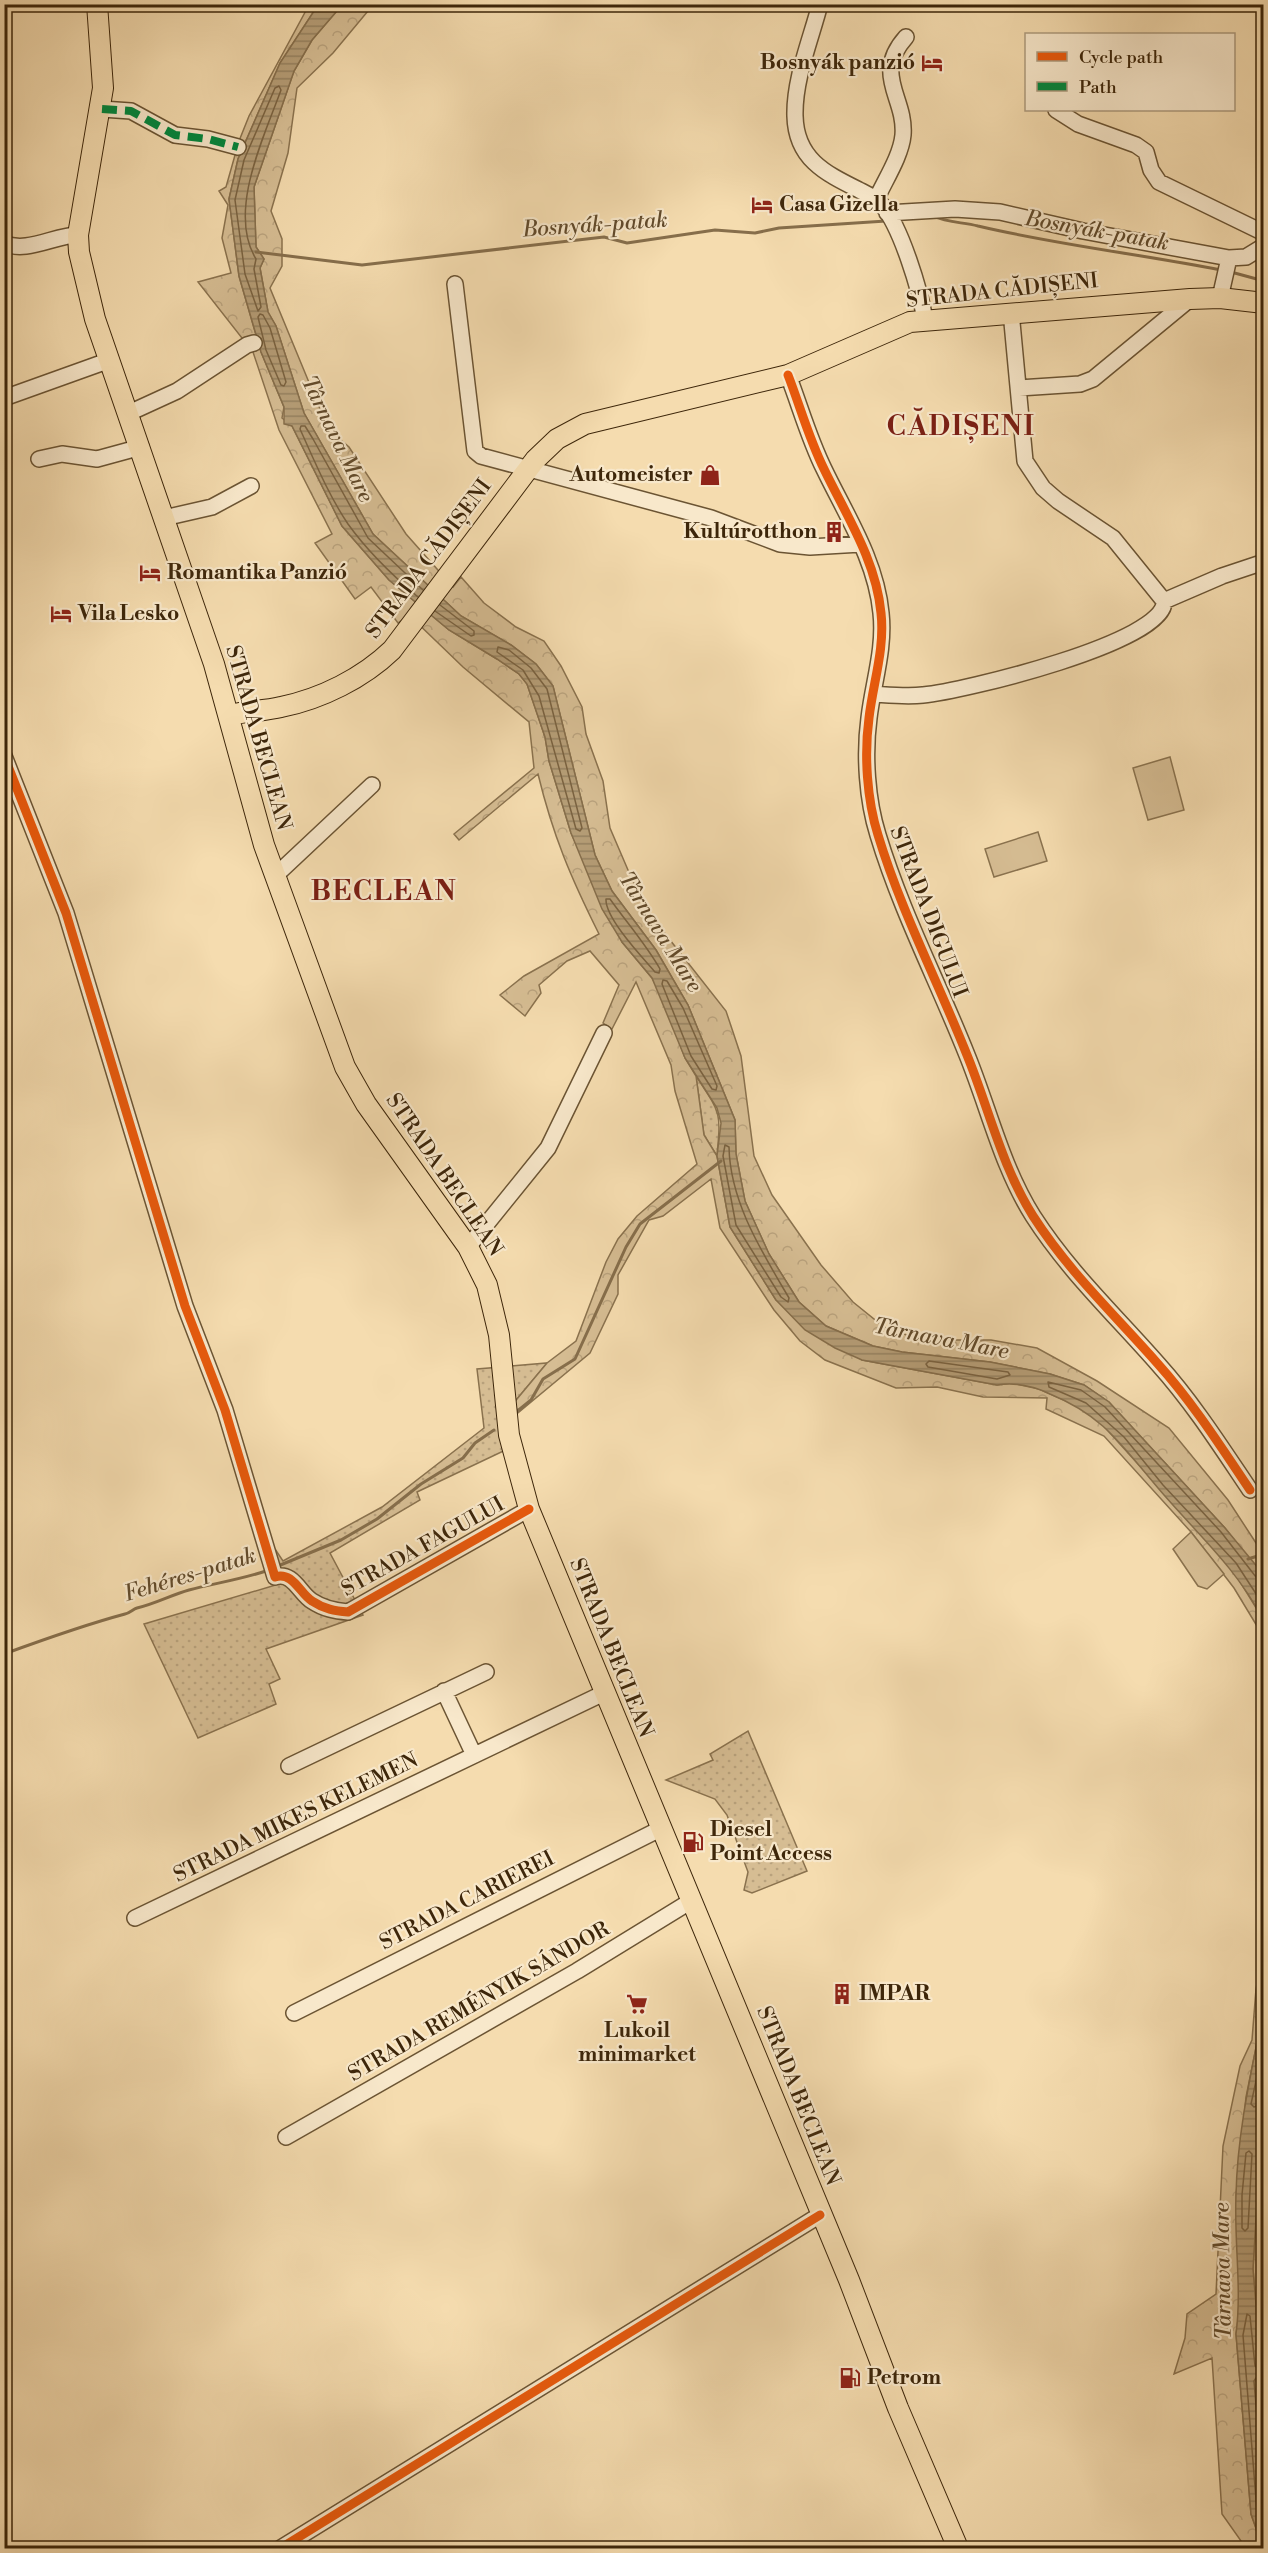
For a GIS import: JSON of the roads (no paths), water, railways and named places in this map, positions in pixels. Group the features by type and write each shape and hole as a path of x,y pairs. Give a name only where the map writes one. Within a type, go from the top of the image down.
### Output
{"main road":[{"name":"STRADA BECLEAN","path":"97,4 103,70 102,109 78,235 85,280 230,715 248,792 275,876 320,1002 352,1081 468,1247 487,1285 495,1312 509,1435 529,1509 820,2215 849,2280 898,2408 958,2548"},
{"name":"STRADA CĂDIȘENI","path":"230,715 282,707 350,681 382,659 445,581 526,470 556,439 585,424 788,375 898,326 925,320 1190,299 1220,298 1263,303"}],"street":[{"path":"820,4 799,82 795,125 801,143 814,165 876,200 888,214 921,292 925,320"},
{"path":"876,200 903,137 901,117 892,90 891,64 893,54 906,37"},
{"path":"102,109 131,111 175,135 208,139 238,147"},
{"path":"1058,111 1078,124 1136,145 1146,152 1151,170 1159,182 1263,233"},
{"path":"888,214 955,209 1000,212 1227,266 1263,246"},
{"path":"4,243 18,247 64,235 78,235"},
{"path":"1220,298 1227,266"},
{"path":"454,284 475,451 481,456 526,470 711,518 780,544 810,547 861,544"},
{"path":"1019,388 1080,384 1093,379 1190,299"},
{"path":"1011,312 1025,461 1035,477 1058,501 1113,538 1164,601"},
{"path":"129,413 177,391 247,345 254,343"},
{"path":"4,398 110,360"},
{"name":"STRADA DIGULUI","path":"788,375 822,466 861,544 875,580 882,618 881,652 873,694 868,745 870,803 877,833 896,887 966,1051 1002,1154 1040,1227 1084,1286 1186,1397 1250,1490"},
{"path":"39,459 62,454 97,459 141,447"},
{"path":"164,518 212,507 251,486"},
{"path":"1164,601 1222,576 1263,562"},
{"path":"873,694 924,695 1073,658 1129,636 1154,620 1162,610 1164,601"},
{"name":"STRADA FAGULUI","path":"4,756 66,913 185,1306 225,1410 273,1571 291,1580 310,1600 326,1609 348,1612 529,1509"},
{"path":"275,876 372,785"},
{"path":"468,1247 548,1148 604,1033"},
{"path":"289,1766 486,1672"},
{"path":"444,1691 474,1755"},
{"name":"STRADA MIKES KELEMEN","path":"135,1918 604,1693"},
{"name":"STRADA CARIEREI","path":"294,2013 660,1828"},
{"name":"STRADA REMÉNYIK SÁNDOR","path":"286,2138 578,1971 691,1901"},
{"path":"281,2548 820,2215"}],"water":[{"path":"318,5 342,5 312,40 294,71 254,187 256,247 264,259 260,268 268,312 276,326 304,413 373,534 461,616 511,645 536,664 553,686 595,855 612,891 656,950 688,1005 735,1120 736,1154 745,1201 769,1254 799,1302 826,1326 873,1346 902,1352 990,1362 1050,1374 1084,1385 1109,1402 1225,1528 1259,1569 1263,1578 1263,1619 1240,1582 1214,1550 1111,1434 1085,1412 1044,1391 1031,1387 1018,1384 997,1385 862,1360 835,1348 805,1330 776,1300 730,1227 717,1156 721,1123 717,1108 685,1058 652,978 622,942 602,909 571,833 549,761 545,737 527,684 519,674 449,630 389,580 342,526 292,426 284,424 284,407 261,352 239,276 229,199 238,159 280,63"},
{"path":"1263,2013 1264,2085 1253,2269 1264,2399 1263,2548 1251,2514 1236,2334 1238,2300 1236,2213 1242,2127"}],"waterway":[{"name":"Bosnyák-patak","path":"933,216 1038,239 1221,270"},
{"name":"Bosnyák-patak","path":"256,252 362,265 604,237 627,243 715,230 755,233 779,228 886,221"},
{"name":"Bosnyák-patak","path":"1231,272 1264,281"},
{"name":"Fehéres-patak","path":"515,1413 531,1400 543,1379 575,1359 626,1247 640,1224 721,1161"},
{"name":"Fehéres-patak","path":"278,1566 341,1540 377,1519 421,1484 463,1458 475,1443 494,1430"},
{"path":"1248,1559 1264,1554"},
{"name":"Fehéres-patak","path":"4,1654 182,1592 269,1570"}],"place":[{"name":"Bosnyák panzió","path":"932,63"},
{"name":"Casa Gizella","path":"762,205"},
{"name":"Automeister","path":"710,475"},
{"name":"Kultúrotthon","path":"834,532"},
{"name":"Romantika Panzió","path":"150,573"},
{"name":"Vila Lesko","path":"61,614"},
{"name":"Diesel Point Access","path":"693,1842"},
{"name":"IMPAR","path":"842,1994"},
{"name":"Lukoil minimarket","path":"637,2004"},
{"name":"Petrom","path":"850,2378"}],"district":[{"name":"CĂDIȘENI","path":"961,427"},
{"name":"BECLEAN","path":"384,892"}],"water label":[{"name":"Târnava Mare","path":"337,439"},
{"name":"Târnava Mare","path":"660,932"},
{"name":"Târnava Mare","path":"941,1339"},
{"name":"Târnava Mare","path":"1223,2271"}]}
